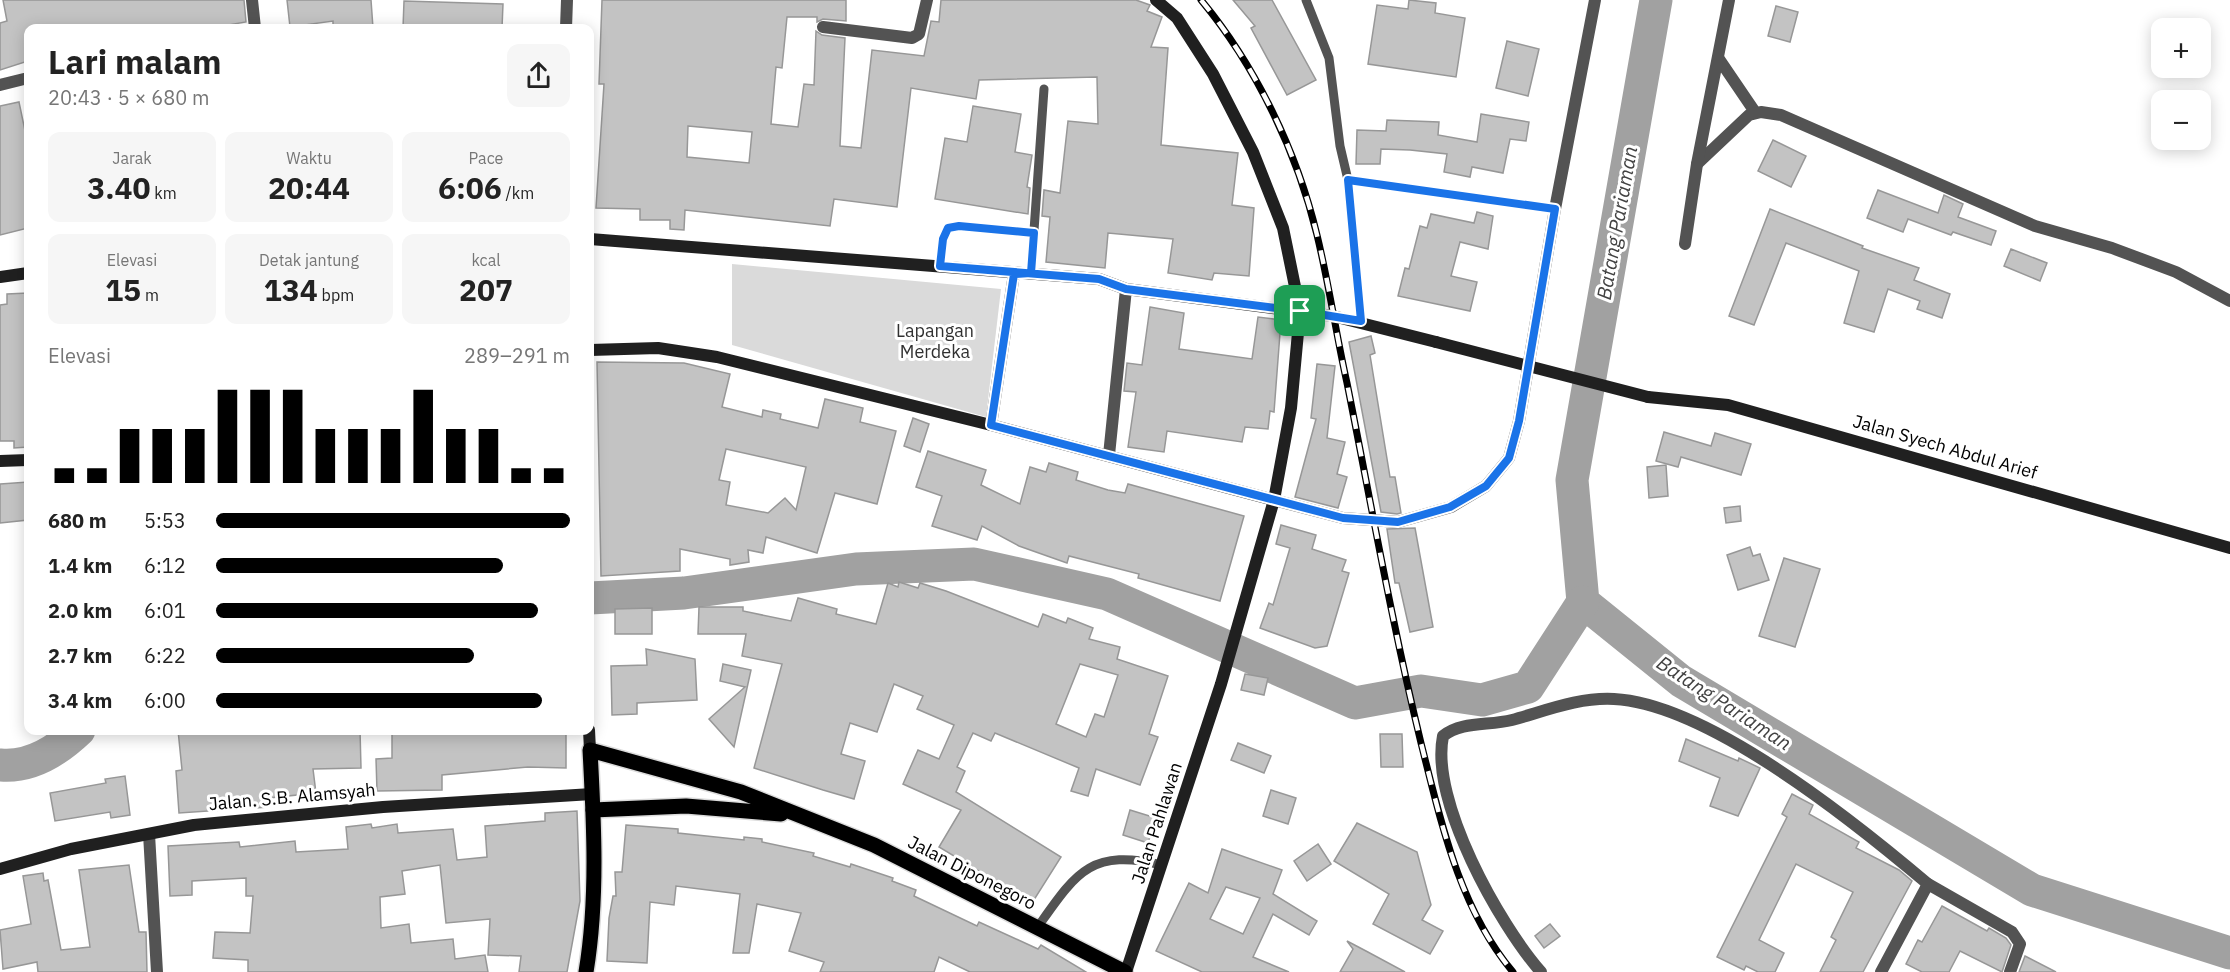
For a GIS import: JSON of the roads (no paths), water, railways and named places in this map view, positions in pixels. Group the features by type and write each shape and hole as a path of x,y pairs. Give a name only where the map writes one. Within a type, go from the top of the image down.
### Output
{"main road":[{"path":"586,972 591,941 593,802 590,750"},
{"name":"Jalan Diponegoro","path":"590,750 741,792 874,845 1125,972"},
{"name":"Jalan Diponegoro","path":"593,802 686,806 799,815"}],"street":[{"path":"252,0 255,24"},
{"path":"566,24 567,0"},
{"path":"823,27 912,38 919,34 927,0"},
{"name":"Jalan Pahlawan","path":"1125,972 1221,684 1274,500 1291,408 1300,311 1283,228 1253,152 1213,74 1177,18 1156,0"},
{"path":"594,350 657,348 717,357 1109,455 1343,518 1398,522 1450,507 1486,486 1509,458 1519,421 1555,209 1595,0"},
{"path":"1685,244 1697,164 1729,0"},
{"path":"1719,59 1755,112"},
{"path":"0,85 24,79"},
{"path":"1697,164 1728,133 1755,112 1781,115 2035,226 2112,248 2176,272 2230,301"},
{"name":"Jalan Syech Abdul Arief","path":"594,239 1099,279 1126,289 1361,321 1648,397 1728,405 2230,548"},
{"path":"0,276 24,273"},
{"path":"991,425 1014,274"},
{"path":"1109,455 1126,289"},
{"path":"0,461 24,460"},
{"path":"1541,972 1525,954 1466,852 1453,815 1440,750 1443,736 1454,727 1498,724 1587,699 1615,699 1659,707 1730,740 1868,833 1928,884 2012,932 2020,944 2010,972"},
{"path":"589,735 590,750"},
{"name":"Jalan. S.B. Alamsyah","path":"0,869 71,849 194,825 383,807 593,802"},
{"path":"149,834 157,972"},
{"path":"1881,972 1928,884"}],"lane":[{"path":"1306,0 1329,58 1340,146 1348,180 1361,321"},
{"path":"1031,273 1044,89"},
{"path":"1348,180 1555,209"},
{"path":"940,266 943,239 948,228 959,226 1034,233"},
{"path":"1037,928 1063,891 1091,866 1114,858 1162,865"}],"waterway":[{"name":"Batang Pariaman","path":"1656,0 1572,480 1583,602 1681,681 2032,890 2230,953"},
{"path":"594,598 684,593 856,569 974,564 1107,594 1355,703 1421,691 1482,700 1528,687 1583,602"},
{"path":"0,765 33,761 53,751 73,735"}],"railway":[{"path":"1201,0 1240,53 1257,81 1286,142 1309,204 1325,272 1401,653 1436,803 1465,892 1494,947 1513,972"}],"park label":[{"name":"Lapangan Merdeka","path":"935,341"}]}
